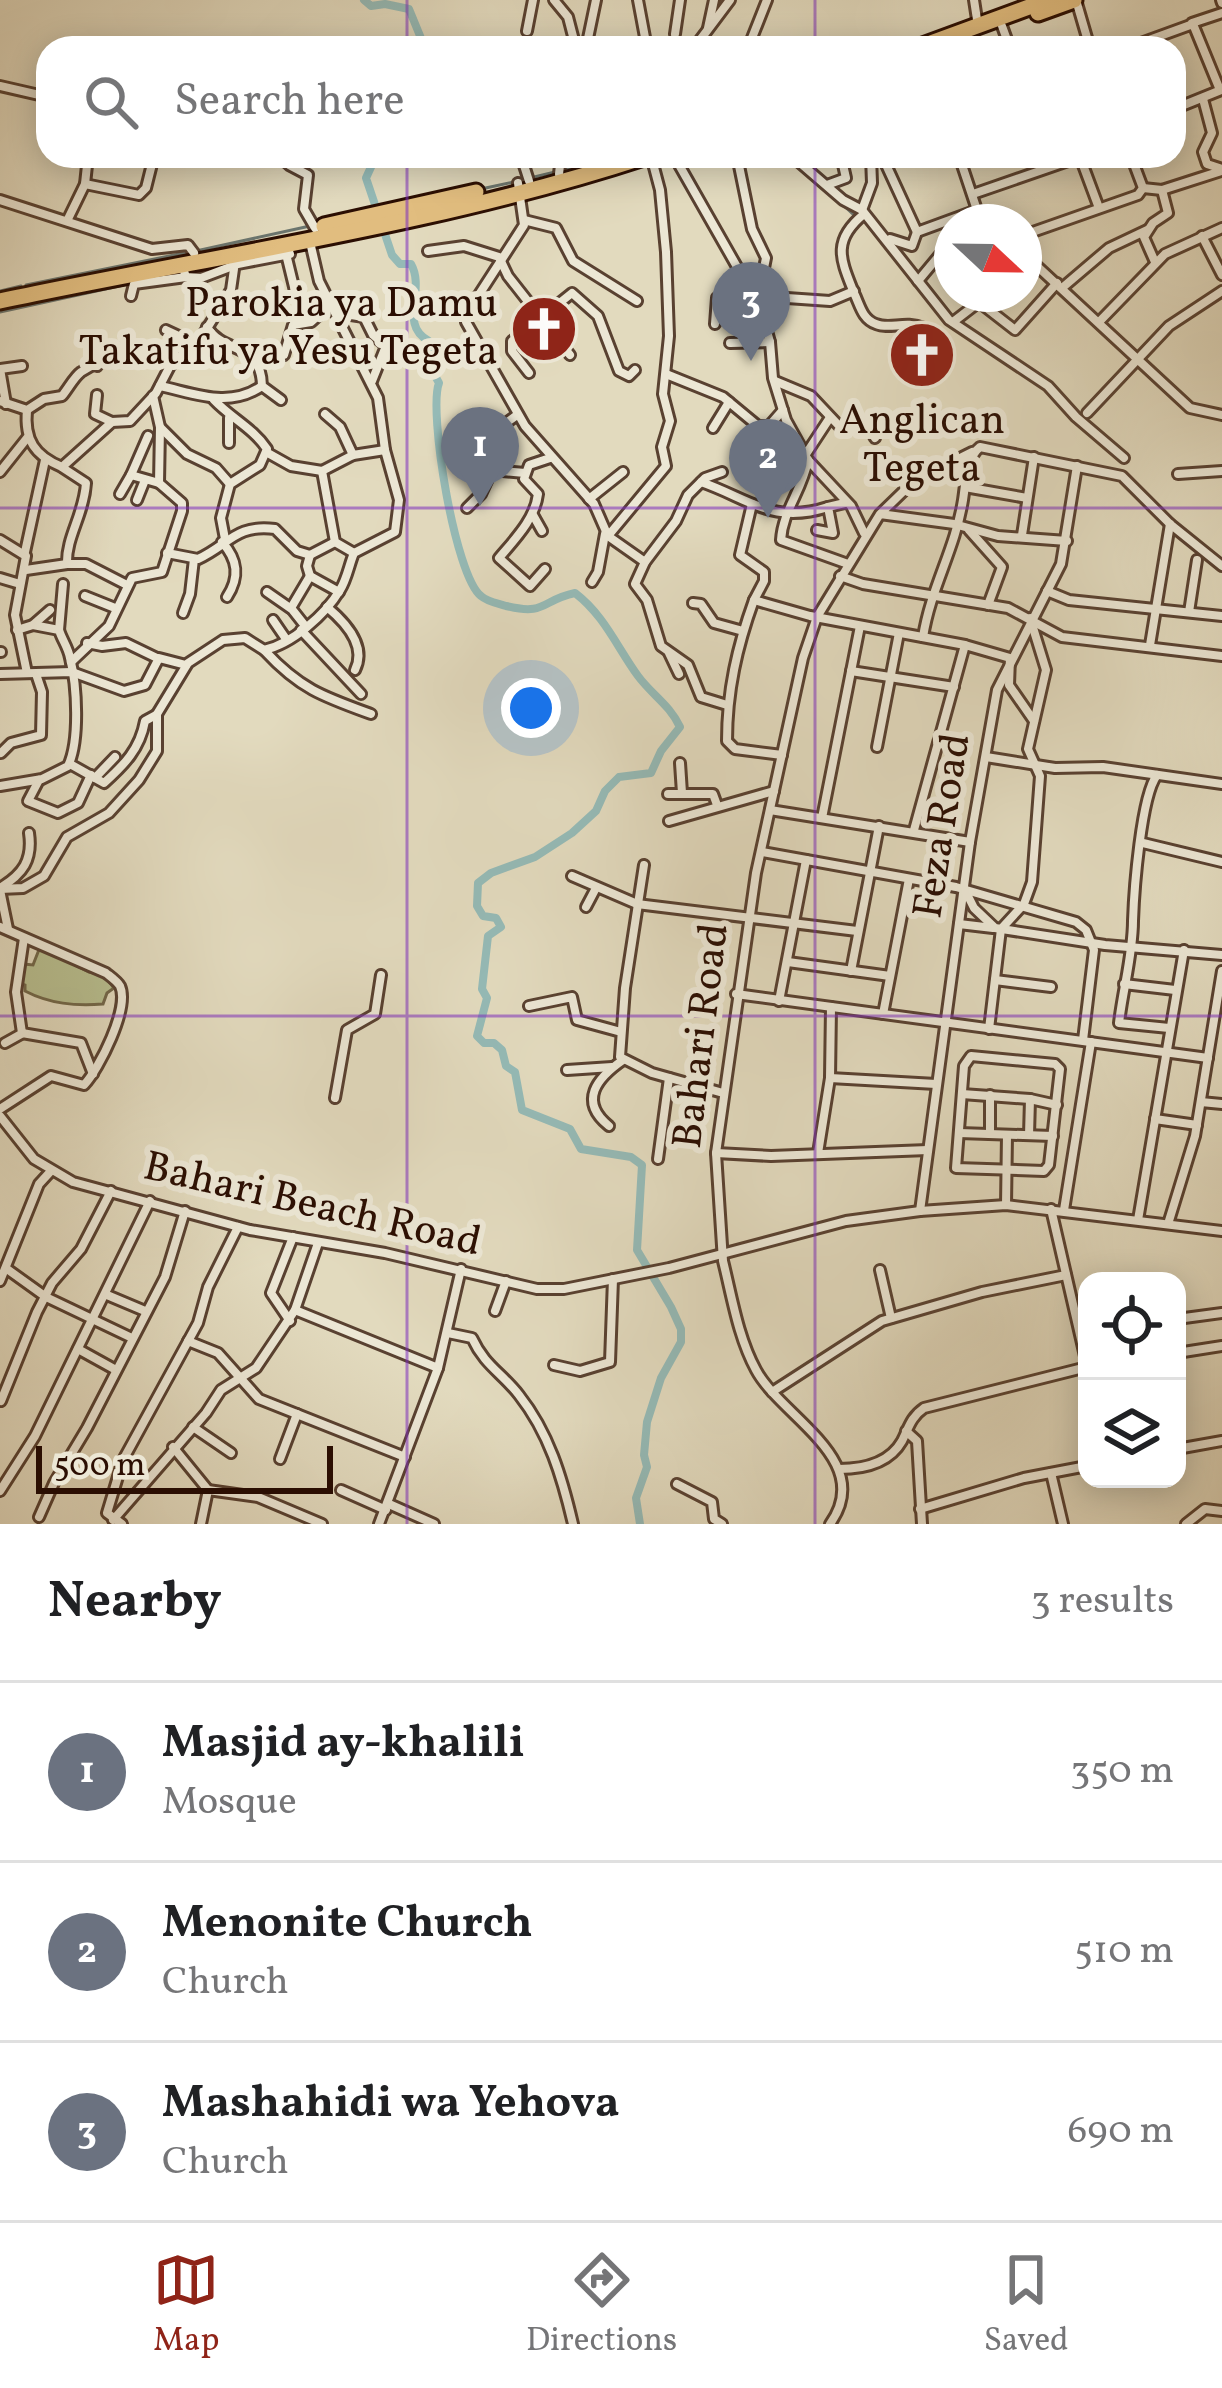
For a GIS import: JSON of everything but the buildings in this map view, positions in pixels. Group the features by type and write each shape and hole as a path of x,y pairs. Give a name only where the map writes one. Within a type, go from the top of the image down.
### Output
{"highway":[{"path":"950,36 1048,0"},
{"path":"976,36 1075,0"},
{"path":"522,185 554,168"},
{"path":"0,297 187,265 596,168"}],"street":[{"path":"527,31 533,0"},
{"path":"554,0 568,17 573,36"},
{"path":"588,36 596,0"},
{"path":"638,0 645,36"},
{"path":"675,34 680,0"},
{"path":"707,32 714,0"},
{"path":"704,36 730,0"},
{"path":"753,36 767,0"},
{"path":"974,0 978,26"},
{"path":"1075,0 1086,36"},
{"path":"1164,36 1222,13"},
{"path":"1186,105 1221,90 1192,23"},
{"path":"1002,26 1006,36"},
{"path":"0,86 36,94"},
{"path":"1203,99 1211,133 1203,152 1208,164 1222,170"},
{"path":"67,221 85,184 87,168"},
{"path":"85,184 140,195 151,168"},
{"path":"264,650 303,629 327,607 339,592 354,553 386,540 399,520 397,489 372,381 319,281 304,208 308,175 298,168"},
{"path":"521,168 524,220 465,318 517,415 597,508 607,534 645,562"},
{"path":"592,582 607,534 666,466 662,450 670,421 663,404 666,252 660,190 653,168"},
{"path":"680,168 761,309 783,410 807,457 847,503 865,536"},
{"path":"715,324 717,298 763,273 766,259 752,229 739,168"},
{"path":"807,168 863,212 953,322 1048,386 1124,458"},
{"path":"827,185 846,178 844,168"},
{"path":"872,168 863,212 847,230 841,261 863,315 876,324 910,322 924,328"},
{"path":"884,236 908,247 916,241 917,232 888,168"},
{"path":"963,168 976,204"},
{"path":"973,194 1046,168"},
{"path":"1084,168 1099,208"},
{"path":"1136,168 1143,188"},
{"path":"1143,188 1162,190 1222,170"},
{"path":"1042,229 1138,195 1143,188"},
{"path":"953,322 979,302 1015,330 1109,248 1147,230 1168,213 1162,190"},
{"path":"0,200 152,250 188,245 187,265 201,278 258,258 288,254 296,295"},
{"path":"524,220 556,228 573,261 637,301"},
{"path":"917,232 934,226"},
{"path":"1100,321 1155,262 1222,228"},
{"path":"1147,230 1144,237 1155,262"},
{"path":"1202,236 1222,275"},
{"path":"428,251 464,246 496,255 570,356"},
{"path":"918,281 934,261"},
{"path":"131,296 134,284 187,265"},
{"path":"97,395 95,414 112,422 130,422 160,386 164,372 196,344 231,290 234,268"},
{"path":"1042,270 1190,408 1222,415"},
{"path":"787,298 830,301 854,291"},
{"path":"1087,412 1169,326 1222,291"},
{"path":"529,373 512,351 512,341 567,295 579,295 598,316 619,370 629,376 635,370"},
{"path":"284,355 293,325 334,309 364,317 373,335 386,346 372,381"},
{"path":"207,326 214,338 251,357 262,386 281,400"},
{"path":"166,330 196,344"},
{"path":"97,366 98,340"},
{"path":"730,344 770,343"},
{"path":"27,410 44,399 62,396 78,374 122,352 163,351 176,361"},
{"path":"22,366 0,369 3,402 27,410"},
{"path":"666,374 729,402 750,422 769,426"},
{"path":"774,381 811,396 843,430 854,424 870,429 875,438"},
{"path":"160,386 214,400 251,393 262,386"},
{"path":"153,396 160,427 159,483"},
{"path":"214,400 266,446 260,465 230,484 222,508 224,541 237,576 227,597"},
{"path":"712,428 729,402"},
{"path":"27,410 28,437 45,460 86,483 84,511 67,546 67,564"},
{"path":"762,475 766,460 759,452 769,426 783,410"},
{"path":"325,414 340,427 353,454"},
{"path":"469,457 478,443 517,415"},
{"path":"229,418 229,443"},
{"path":"830,419 807,457 804,482 783,515 782,542 848,564"},
{"path":"62,467 112,422"},
{"path":"160,427 187,454 216,468 230,484"},
{"path":"120,494 148,436"},
{"path":"0,472 28,437"},
{"path":"922,638 930,595 964,528 965,487 973,452 980,447 1123,476 1170,524 1222,566"},
{"path":"266,452 291,466 322,472 353,454 385,450"},
{"name":"Bahari Road","path":"839,1469 751,1359 724,1256 716,1153 736,994 770,809 803,658 817,617 881,513 914,481 973,452"},
{"path":"1022,535 1034,457"},
{"path":"545,568 530,586 499,558 533,515 539,498 524,479 529,464 550,458"},
{"path":"1,753 11,743 41,735 42,692 17,629 25,553 45,460"},
{"name":"Feza Road","path":"920,1211 970,842 997,690 1067,541 1077,466"},
{"path":"466,508 481,494 492,470 526,473"},
{"path":"1178,474 1222,471"},
{"path":"322,472 334,542"},
{"path":"589,499 623,472"},
{"path":"722,472 688,495 676,521 645,562 635,588 647,600 655,636 693,671 701,697 727,706"},
{"path":"72,667 87,643 109,626 134,576 161,572 183,507 159,483 131,475"},
{"path":"137,500 145,480"},
{"path":"701,482 783,515 847,503"},
{"path":"965,487 1028,498"},
{"path":"752,504 740,555 764,572 743,631 727,706 729,746 782,755"},
{"path":"817,530 835,531 828,507"},
{"path":"881,513 998,536 1067,541"},
{"path":"533,515 542,531"},
{"path":"1150,646 1170,524"},
{"path":"167,554 194,560 252,528 270,528 310,555"},
{"path":"964,528 1002,567 988,605"},
{"path":"0,540 25,553"},
{"path":"334,542 354,553"},
{"path":"334,542 310,555 307,566 310,576 339,592"},
{"path":"182,613 194,560"},
{"path":"1190,612 1197,560"},
{"path":"26,570 86,563 127,585"},
{"path":"291,608 310,576"},
{"path":"841,576 988,605 1030,618 1062,637 1222,656"},
{"path":"0,578 20,584"},
{"path":"63,584 59,630 77,697 70,764"},
{"path":"1047,591 1070,601 1222,616"},
{"path":"267,592 291,608 303,629 361,694"},
{"path":"85,596 115,608"},
{"path":"754,600 1010,658 1010,686 1034,721"},
{"path":"694,604 700,604 714,623 743,631"},
{"path":"327,607 353,640 360,657 355,670"},
{"path":"33,626 50,610"},
{"path":"988,1029 998,929 1024,904 1032,882 1040,776 1028,749 1046,670 1030,618"},
{"path":"273,620 286,639"},
{"path":"822,818 860,626"},
{"path":"17,629 59,630"},
{"path":"877,747 899,634"},
{"path":"0,889 22,888 38,880 67,837 115,808 157,751 158,715 187,665 223,640 244,638 316,695 371,714"},
{"path":"87,643 125,643 187,665"},
{"path":"914,830 965,645"},
{"path":"669,652 680,674"},
{"path":"0,674 72,667 127,690 145,685 159,658"},
{"path":"851,671 953,687"},
{"path":"70,764 104,783 126,764 145,721 158,715"},
{"path":"0,736 11,743"},
{"path":"985,757 1222,784"},
{"path":"39,780 28,801 58,813 78,803 93,776 115,758"},
{"path":"0,786 39,780 70,764"},
{"path":"680,764 682,794"},
{"path":"1157,775 1148,793 1135,874 1119,1023 1169,1028"},
{"path":"669,821 774,791"},
{"path":"668,794 713,794 717,805"},
{"path":"770,809 970,842"},
{"path":"851,971 878,826"},
{"path":"0,889 25,868 30,854 28,833"},
{"path":"1142,843 1222,862"},
{"path":"762,852 1024,904 1076,922 1094,943 1087,1041 1064,1210"},
{"path":"779,1001 806,860"},
{"path":"644,865 619,1052 623,1060 723,1093"},
{"path":"572,876 638,904 857,931"},
{"path":"883,1014 909,879"},
{"path":"586,908 596,888"},
{"path":"0,889 4,929 106,973 121,989 113,1032 94,1075 81,1086 51,1076 0,1115 50,1172 39,1184 0,1281"},
{"path":"964,890 974,908 998,929"},
{"path":"959,924 1222,955"},
{"path":"23,1034 16,992 24,938"},
{"path":"1138,1220 1184,950"},
{"path":"788,962 890,976"},
{"path":"1168,1224 1197,1126 1218,1026 1222,971"},
{"path":"335,1098 346,1030 375,1014 381,975"},
{"path":"995,980 1051,987"},
{"path":"1124,984 1175,990"},
{"path":"736,994 1208,1058"},
{"path":"529,1006 572,997 577,1021 621,1032"},
{"path":"818,1153 830,1078 831,1007"},
{"path":"5,1043 23,1034 81,1043 94,1075"},
{"path":"971,1056 1054,1064 1061,1076 1057,1105 1047,1170 958,1170 965,1063 971,1056"},
{"path":"609,1126 598,1116 592,1089 623,1060"},
{"path":"567,1070 613,1067"},
{"path":"658,1159 669,1078"},
{"path":"830,1078 936,1084"},
{"path":"962,1094 1057,1105"},
{"path":"990,1095 990,1134"},
{"path":"1029,1135 1030,1099"},
{"path":"1201,1102 1222,1103"},
{"path":"1155,1119 1197,1126"},
{"path":"959,1133 1053,1136"},
{"path":"1006,1205 1007,1134"},
{"path":"716,1153 928,1150"},
{"name":"Bahari Beach Road","path":"50,1172 238,1227 537,1288 564,1289 669,1268 846,1221 920,1211 1006,1205 1222,1231"},
{"path":"1,1401 52,1283 81,1250 111,1191"},
{"path":"0,1491 94,1321 150,1201"},
{"path":"1051,1209 1078,1327"},
{"path":"39,1517 165,1277 185,1210"},
{"path":"238,1227 188,1340 123,1460 107,1513 118,1522 221,1390 255,1370 290,1321 318,1243"},
{"path":"290,1321 271,1290 293,1237"},
{"path":"0,1250 14,1254"},
{"path":"7,1269 46,1297 132,1338"},
{"path":"379,1524 438,1368 461,1269"},
{"path":"880,1270 891,1318"},
{"path":"772,1391 891,1318 1066,1275"},
{"path":"554,1365 580,1372 610,1362 613,1279"},
{"path":"495,1311 506,1281"},
{"path":"107,1294 145,1311"},
{"path":"295,1310 438,1368"},
{"path":"1186,1318 1222,1313"},
{"path":"448,1333 472,1338 483,1361 518,1394 553,1450 573,1524"},
{"path":"188,1340 218,1353 259,1399 406,1457"},
{"path":"1186,1352 1222,1346"},
{"path":"78,1348 116,1370"},
{"path":"830,1524 842,1497 839,1469 882,1461 893,1453 916,1413 1078,1368"},
{"path":"280,1460 297,1414"},
{"path":"193,1427 230,1453"},
{"path":"906,1430 916,1441 922,1524"},
{"path":"1186,1447 1222,1441"},
{"path":"173,1447 208,1490 259,1497 322,1524"},
{"path":"920,1509 1078,1468"},
{"path":"1052,1473 1063,1524"},
{"path":"677,1484 711,1501 714,1519 722,1524"},
{"path":"201,1524 208,1490"},
{"path":"341,1490 434,1524"},
{"path":"1186,1524 1205,1509 1222,1511"}],"green space":[{"path":"40,947 104,975 114,988 103,1004 63,1003 25,991 19,983 23,964 33,965"}],"waterway":[{"path":"364,0 371,6 409,9 420,36"},
{"path":"371,168 366,178 392,255 400,264 411,264 415,274 415,326 429,341 428,363 439,383 437,425 446,492 471,582 487,600 519,609 537,608 575,593 602,621 638,676 680,727 651,773 619,777 605,791 596,811 572,833 535,857 491,873 478,883 477,906 501,927 488,936 482,989 487,998 477,1036 502,1050 506,1066 515,1072 522,1110 570,1129 581,1149 631,1157 642,1165 637,1250 671,1307 681,1342 661,1378 647,1422 647,1467 636,1498 640,1524"},
{"path":"561,171 571,168"},
{"path":"530,178 555,172"},
{"path":"481,189 518,181"},
{"path":"841,203 856,217"},
{"path":"196,251 310,226"},
{"path":"26,285 189,252"},
{"path":"188,272 225,265"},
{"path":"0,312 133,283"},
{"path":"0,291 21,286"}],"place":[{"name":"Parokia ya Damu Takatifu ya Yesu Tegeta","path":"544,329"},
{"name":"Anglican Tegeta","path":"922,355"},
{"name":"Mashahidi wa Yehova","path":"751,361"},
{"name":"Masjid ay-khalili","path":"480,506"},
{"name":"Menonite Church","path":"768,518"}]}
